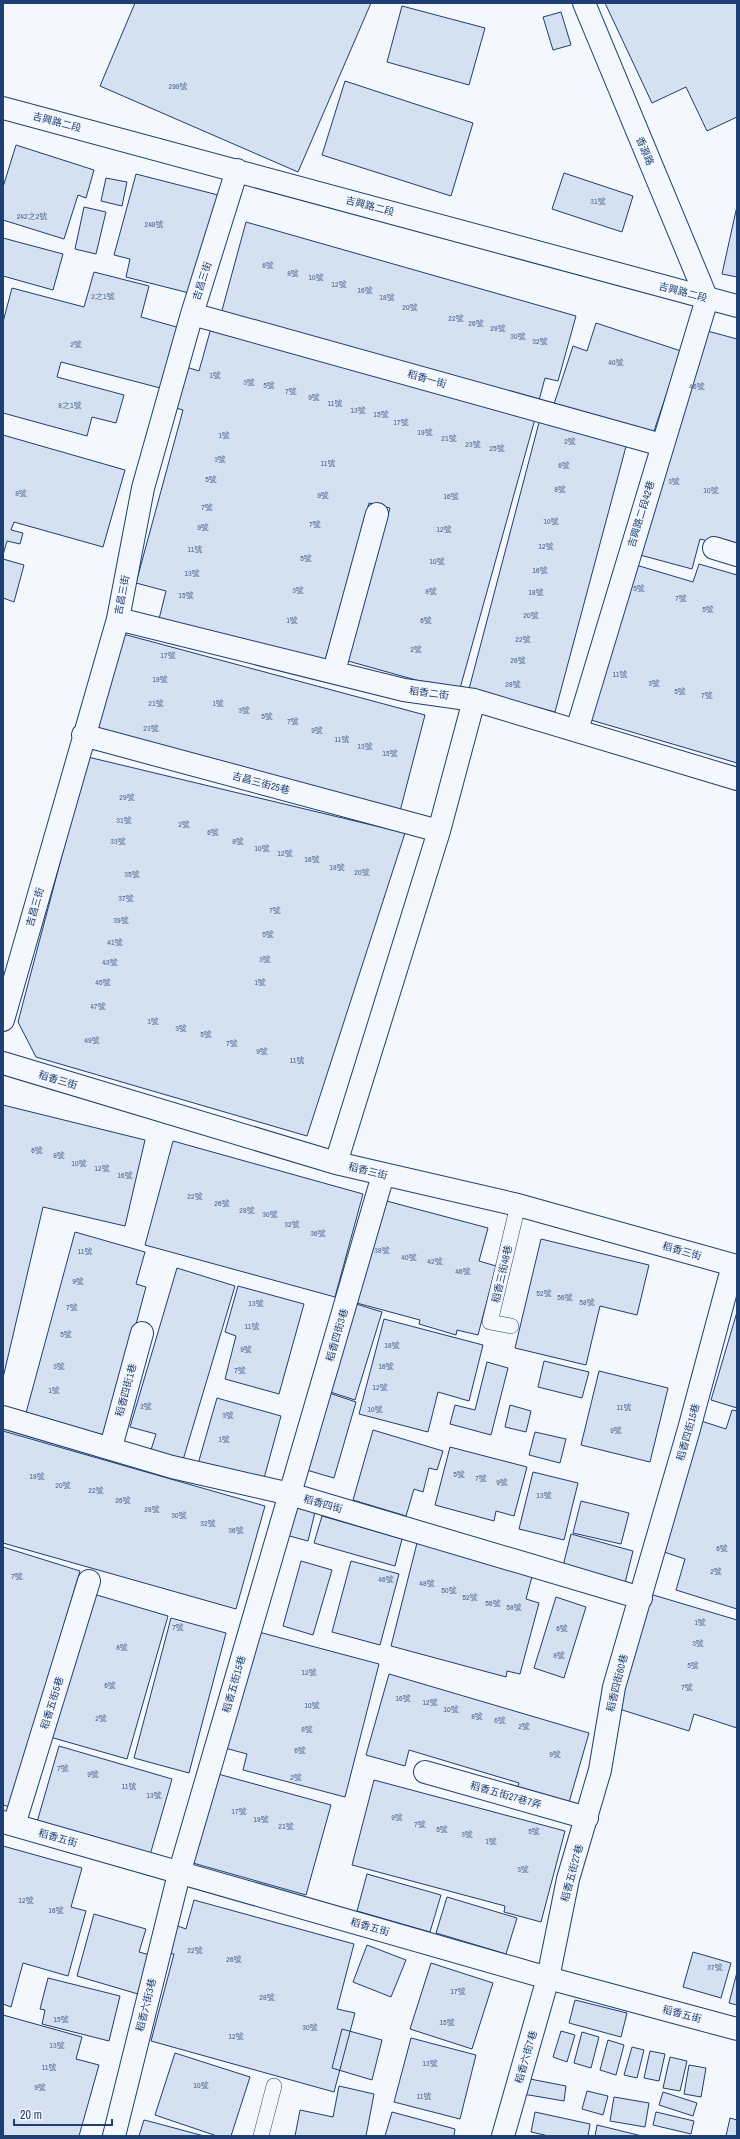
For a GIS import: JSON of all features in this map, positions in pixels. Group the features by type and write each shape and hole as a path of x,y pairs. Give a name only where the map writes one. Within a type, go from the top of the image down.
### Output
{"street":[{"name":"香源路","path":"584,3 707,299"},
{"name":"吉興路二段","path":"3,108 737,306"},
{"name":"吉昌三街","path":"3,1020 83,736 118,619 143,488 192,314 237,170"},
{"name":"吉興路二段42巷","path":"577,730 707,299"},
{"name":"稻香一街","path":"192,314 662,445"},
{"path":"334,671 377,514"},
{"path":"714,548 737,555"},
{"name":"稻香二街","path":"118,619 334,671 404,690 474,700 737,779"},
{"path":"336,1163 439,831 474,700"},
{"name":"吉昌三街25巷","path":"83,736 439,831"},
{"name":"稻香三街","path":"3,1063 336,1163 518,1205 735,1266"},
{"name":"稻香四街3巷","path":"290,1494 383,1175"},
{"name":"稻香四街15巷","path":"641,1598 735,1266"},
{"name":"稻香四街1巷","path":"111,1447 142,1333"},
{"name":"稻香四街","path":"3,1417 111,1447 172,1467 290,1494 641,1598"},
{"name":"稻香五街15巷","path":"179,1874 290,1494"},
{"name":"稻香五街5巷","path":"9,1824 89,1581"},
{"name":"稻香四街60巷","path":"600,1770 614,1687 641,1598"},
{"name":"稻香五街27巷","path":"548,1978 568,1879 600,1770"},
{"name":"稻香五街27巷7弄","path":"425,1772 587,1818"},
{"name":"稻香五街","path":"9,1824 179,1874 548,1978 737,2029"},
{"name":"稻香六街3巷","path":"114,2136 179,1874"},
{"name":"稻香六街7巷","path":"503,2136 548,1978"}],"lane":[{"name":"稻香三街48巷","path":"511,1326 490,1322 518,1205"},
{"path":"261,2136 274,2086"}],"building":[{"path":"135,3 371,3 298,172 100,86"},
{"path":"605,3 737,3 737,117 707,131 686,87 652,103"},
{"path":"402,6 485,28 469,85 387,62"},
{"path":"561,12 571,45 553,50 543,17"},
{"path":"345,81 473,123 451,196 322,155"},
{"path":"16,145 94,170 86,198 78,195 64,239 3,220 3,187"},
{"path":"564,173 633,196 622,232 552,209"},
{"path":"136,174 218,195 193,294 126,277 130,259 114,255"},
{"path":"106,178 127,182 122,206 101,201"},
{"path":"737,206 737,277 722,274"},
{"path":"84,207 106,212 96,254 75,249"},
{"path":"246,222 576,316 558,381 545,378 538,404 221,314"},
{"path":"3,238 63,254 53,290 3,276"},
{"path":"94,272 149,286 141,317 180,328 164,389 61,362 57,377 124,395 116,423 92,417 87,436 3,413 3,322 12,288 84,307"},
{"path":"596,323 681,351 651,440 553,407 573,346 587,351"},
{"path":"211,328 535,419 459,692 348,661 390,508 369,503 324,665 159,619 166,591 136,583 183,410 169,406 180,365 199,371"},
{"path":"700,329 737,339 737,549 700,539 692,569 640,555"},
{"path":"541,415 628,439 555,712 469,689"},
{"path":"3,435 125,470 103,547 14,522 11,530 23,533 20,544 7,541 3,555"},
{"path":"3,559 24,565 14,602 3,598"},
{"path":"699,564 737,575 737,763 591,720 636,565 693,582"},
{"path":"123,634 425,715 399,815 97,731"},
{"path":"88,757 405,833 307,1136 36,1057 18,1022"},
{"path":"3,1105 145,1140 125,1226 43,1207 3,1378"},
{"path":"173,1141 363,1194 335,1297 145,1245"},
{"path":"379,1199 488,1228 479,1261 496,1266 478,1335 457,1330 456,1335 419,1324 420,1320 353,1302"},
{"path":"75,1232 145,1252 136,1284 146,1287 106,1436 26,1413"},
{"path":"541,1239 649,1265 637,1315 600,1306 586,1365 515,1348"},
{"path":"177,1268 235,1286 183,1460 151,1450 156,1434 130,1427"},
{"path":"238,1286 304,1304 279,1394 225,1379 236,1336 225,1332"},
{"path":"350,1302 382,1312 355,1400 324,1390"},
{"path":"737,1312 737,1408 711,1400"},
{"path":"384,1319 483,1345 469,1401 438,1392 428,1432 359,1414"},
{"path":"544,1361 589,1372 582,1398 538,1387"},
{"path":"487,1362 508,1368 491,1435 450,1424 455,1405 475,1410"},
{"path":"599,1371 668,1388 650,1462 581,1445"},
{"path":"326,1392 356,1402 334,1478 303,1469"},
{"path":"217,1398 281,1416 263,1482 198,1464"},
{"path":"510,1405 531,1411 526,1432 505,1427"},
{"path":"732,1410 737,1411 737,1609 676,1590 685,1559 658,1550 698,1420 726,1429"},
{"path":"373,1430 443,1451 437,1470 429,1468 423,1492 414,1489 406,1516 353,1500"},
{"path":"3,1431 265,1506 236,1609 3,1543"},
{"path":"535,1432 566,1439 560,1463 529,1455"},
{"path":"450,1447 527,1467 514,1516 496,1511 494,1521 435,1505"},
{"path":"533,1472 578,1483 564,1540 519,1529"},
{"path":"581,1501 629,1513 621,1544 573,1533"},
{"path":"294,1506 315,1512 308,1541 286,1535"},
{"path":"322,1516 402,1539 395,1566 314,1543"},
{"path":"571,1534 633,1551 625,1583 563,1566"},
{"path":"417,1543 533,1573 526,1599 539,1603 520,1674 507,1671 506,1677 391,1646"},
{"path":"3,1547 80,1571 10,1807 3,1805"},
{"path":"301,1561 332,1570 313,1635 283,1626"},
{"path":"351,1561 399,1574 380,1645 332,1632"},
{"path":"90,1593 168,1616 127,1759 50,1737"},
{"path":"650,1594 737,1620 737,1728 694,1714 689,1731 616,1708"},
{"path":"556,1597 586,1607 564,1678 534,1668"},
{"path":"171,1618 226,1633 189,1773 134,1758"},
{"path":"255,1631 379,1664 345,1797 243,1770 247,1754 225,1748"},
{"path":"389,1674 589,1733 568,1806 516,1791 519,1783 409,1750 405,1766 366,1755"},
{"path":"59,1746 172,1779 150,1855 37,1822"},
{"path":"218,1774 331,1805 306,1895 193,1863"},
{"path":"374,1780 565,1831 541,1922 504,1912 505,1906 352,1865"},
{"path":"3,1846 82,1868 71,1907 86,1911 68,1976 23,1963 11,2007 3,2004"},
{"path":"367,1874 441,1895 430,1932 357,1911"},
{"path":"447,1897 517,1918 506,1954 436,1933"},
{"path":"194,1900 354,1944 337,2009 355,2013 334,2092 151,2041 174,1954 167,1953 175,1925 186,1929"},
{"path":"94,1914 146,1929 139,1952 150,1955 138,1994 77,1976"},
{"path":"367,1945 406,1960 391,1997 353,1982"},
{"path":"693,1952 731,1963 721,1998 683,1987"},
{"path":"431,1963 493,1983 472,2049 410,2029"},
{"path":"737,1972 737,2005 729,2003"},
{"path":"48,1978 120,1996 109,2041 42,2024 45,2010 40,2009"},
{"path":"575,2000 627,2013 621,2037 569,2023"},
{"path":"3,2015 82,2037 76,2059 99,2065 79,2136 3,2136"},
{"path":"342,2029 382,2040 372,2080 332,2068"},
{"path":"561,2031 575,2035 567,2062 553,2057"},
{"path":"582,2032 599,2037 591,2068 574,2063"},
{"path":"411,2038 476,2055 460,2119 394,2102"},
{"path":"608,2040 624,2045 616,2075 600,2070"},
{"path":"632,2047 644,2050 637,2078 624,2075"},
{"path":"650,2051 665,2054 659,2081 644,2078"},
{"path":"175,2053 250,2077 231,2136 217,2136 155,2115"},
{"path":"670,2057 687,2061 680,2091 663,2088"},
{"path":"689,2065 706,2068 701,2097 684,2094"},
{"path":"525,2078 566,2086 564,2101 523,2094"},
{"path":"339,2086 374,2094 366,2136 295,2136 300,2110 333,2117"},
{"path":"587,2091 608,2096 603,2115 582,2109"},
{"path":"663,2092 697,2103 693,2116 659,2105"},
{"path":"614,2097 649,2103 645,2127 610,2121"},
{"path":"392,2112 455,2129 454,2136 385,2136"},
{"path":"535,2112 590,2124 588,2136 549,2136 531,2132"},
{"path":"656,2112 694,2121 691,2134 653,2125"},
{"path":"730,2118 737,2120 737,2136 726,2136"},
{"path":"144,2120 152,2122 204,2136 139,2136"},
{"path":"597,2125 642,2136 595,2136"}]}
